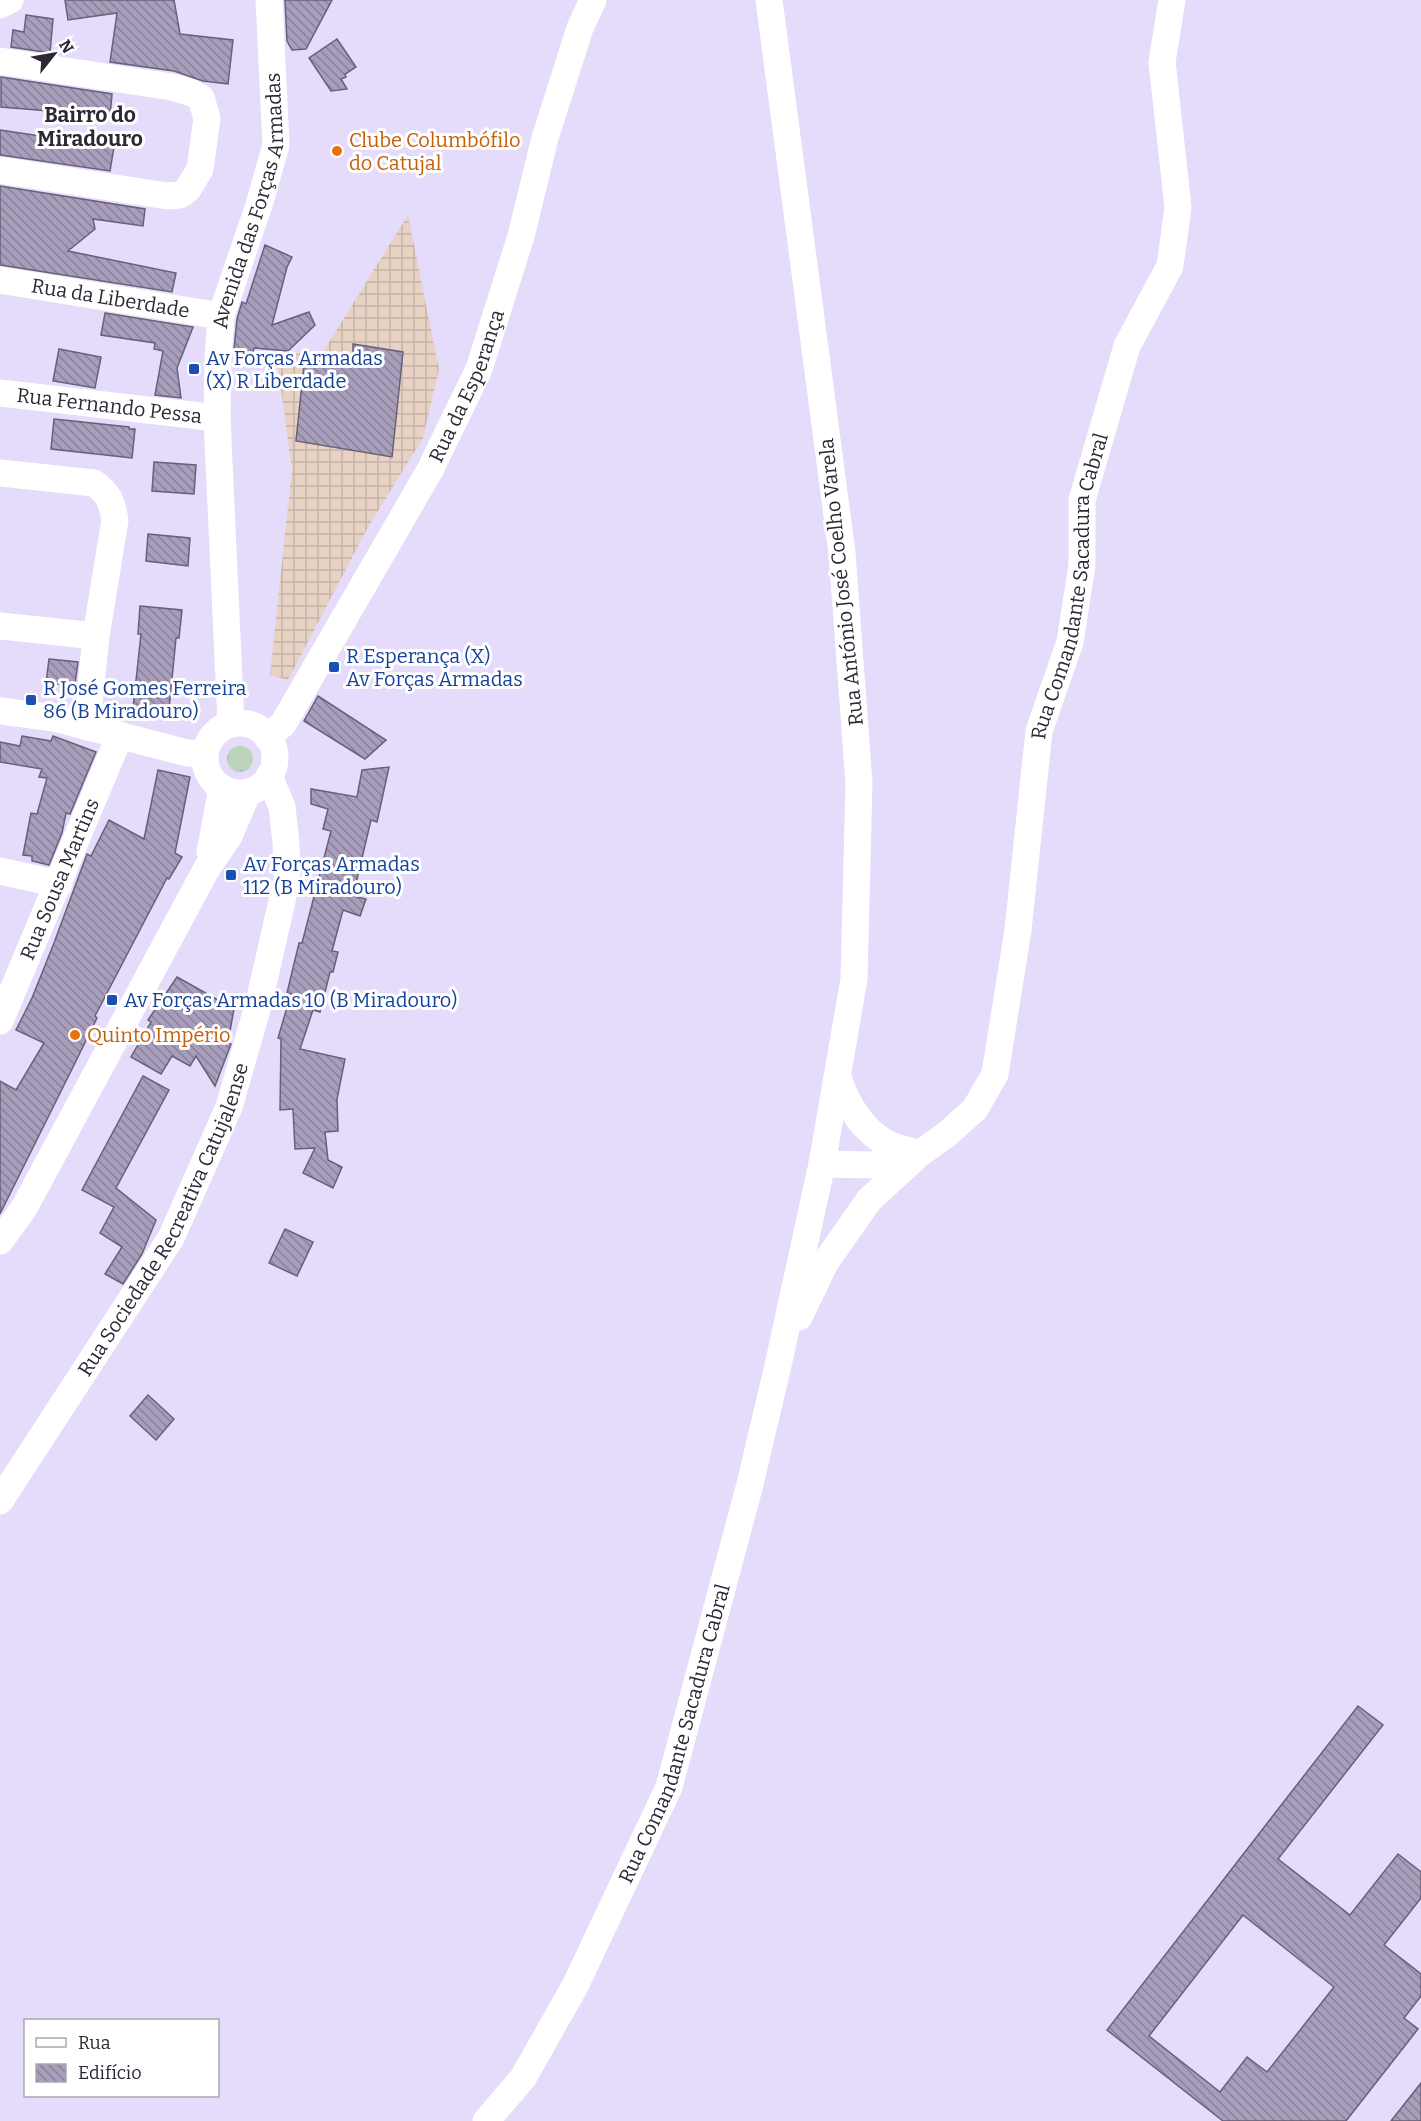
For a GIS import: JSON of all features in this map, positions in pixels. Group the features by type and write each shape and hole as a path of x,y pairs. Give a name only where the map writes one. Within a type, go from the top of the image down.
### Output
{"street":[{"path":"0,5 10,0"},
{"name":"Avenida das Forças Armadas","path":"231,724 218,418 218,359 221,316 259,205 276,144 269,0"},
{"name":"Rua da Esperança","path":"267,737 283,724 364,586 430,470 479,369 521,236 545,138 580,28 593,0"},
{"name":"Rua António José Coelho Varela","path":"769,0 842,553 860,783 854,979 822,1164"},
{"name":"Rua Comandante Sacadura Cabral","path":"777,1370 825,1263 869,1200 919,1154 946,1135 975,1109 995,1074 1018,930 1039,731 1070,642 1082,565 1082,500 1127,346 1170,266 1178,207 1162,62 1172,0"},
{"path":"0,61 172,87 201,98 207,118 200,168 188,189 180,195 167,196 0,170"},
{"name":"Rua da Liberdade","path":"0,280 221,316"},
{"name":"Rua Fernando Pessa","path":"0,393 218,418"},
{"path":"0,473 94,483 105,490 112,504 115,520 96,636 87,726"},
{"path":"0,626 96,636"},
{"path":"0,711 54,718 187,753 205,754"},
{"path":"3,1229 24,1208 207,868 246,786 274,756 267,737 251,725 231,724 214,735 208,744 205,754 208,773 214,782 246,786"},
{"name":"Rua Sousa Martins","path":"0,1021 120,735"},
{"name":"Rua Sociedade Recreativa Catujalense","path":"0,1501 171,1238 229,1107 259,1002 287,879 282,807 246,786"},
{"path":"0,871 59,884"},
{"path":"838,1078 844,1097 858,1119 886,1143 919,1154"},
{"name":"Rua Comandante Sacadura Cabral","path":"486,2121 523,2078 575,1986 669,1787 749,1488 822,1164 873,1166 919,1154"}],"shaded area":[{"path":"408,215 439,369 423,438 368,527 288,680 270,675 292,469 276,352 321,355"}],"green space":[{"path":"240,746 250,749 253,759 250,769 240,772 230,769 227,759 230,749"}],"building":[{"path":"65,0 174,0 180,34 233,40 228,84 203,81 174,71 110,62 117,13 68,20"},
{"path":"285,0 332,0 306,49 292,50 287,41"},
{"path":"26,15 53,19 50,53 11,47 13,30 24,32"},
{"path":"337,39 356,67 341,79 347,89 331,91 309,58"},
{"path":"1,77 112,94 110,116 1,107"},
{"path":"0,130 114,147 110,171 0,155"},
{"path":"0,186 145,209 143,226 93,219 95,229 68,251 176,273 172,292 0,265"},
{"path":"265,245 292,257 287,267 272,325 309,312 315,325 288,351 254,348 253,352 234,349 237,319 242,302 246,304"},
{"path":"105,313 193,327 177,368 181,398 155,395 163,351 154,349 155,343 101,335"},
{"path":"353,344 403,352 392,457 296,441 305,355 353,360"},
{"path":"59,349 101,357 95,388 53,381"},
{"path":"54,419 135,429 132,458 51,449"},
{"path":"154,462 196,465 194,494 152,491"},
{"path":"148,534 190,538 188,566 146,561"},
{"path":"140,606 182,610 179,638 176,638 169,709 154,707 153,711 133,708 141,634 138,634"},
{"path":"49,659 78,662 75,684 46,683"},
{"path":"318,696 386,740 365,759 304,721"},
{"path":"22,736 51,741 53,736 96,752 70,814 66,813 62,833 49,865 32,861 32,856 23,855 31,813 37,814 47,778 39,777 42,769 0,762 0,742 20,746"},
{"path":"389,767 377,822 371,820 353,896 366,899 360,916 343,910 332,951 338,952 333,972 330,972 320,1012 313,1010 300,1049 345,1059 337,1099 338,1131 325,1132 328,1160 342,1167 333,1188 303,1173 315,1148 295,1149 293,1109 280,1110 281,1039 278,1038 291,994 287,993 299,943 302,943 331,831 323,829 328,809 311,804 311,789 357,797 362,770"},
{"path":"158,770 190,777 175,853 182,857 169,879 167,878 95,1016 97,1018 0,1214 0,1081 16,1090 44,1043 16,1030 32,998 87,854 91,856 109,820 144,839"},
{"path":"177,977 234,1009 228,1042 231,1044 215,1086 196,1056 190,1066 172,1056 161,1074 131,1057 151,1022 148,1020"},
{"path":"143,1076 169,1090 116,1188 156,1220 142,1254 123,1284 105,1274 122,1247 100,1233 114,1207 82,1190"},
{"path":"285,1229 313,1242 297,1276 269,1263"},
{"path":"148,1395 174,1419 156,1440 130,1416"},
{"path":"1358,1706 1383,1725 1278,1859 1350,1915 1398,1854 1421,1872 1421,1898 1384,1945 1421,1974 1421,1996 1404,2018 1418,2029 1346,2121 1223,2121 1107,2030","holes":["1243,1915 1334,1987 1267,2072 1247,2057 1220,2092 1149,2036"]},
{"path":"1421,2083 1421,2121 1391,2121"}],"place":[{"name":"Clube Columbófilo do Catujal","path":"337,151"},
{"name":"Av Forças Armadas (X) R Liberdade","path":"194,369"},
{"name":"R Esperança (X) Av Forças Armadas","path":"334,667"},
{"name":"R José Gomes Ferreira 86 (B Miradouro)","path":"31,700"},
{"name":"Av Forças Armadas 112 (B Miradouro)","path":"231,875"},
{"name":"Av Forças Armadas 10 (B Miradouro)","path":"112,1000"},
{"name":"Quinto Império","path":"75,1035"}],"district":[{"name":"Bairro do Miradouro","path":"90,127"}]}
